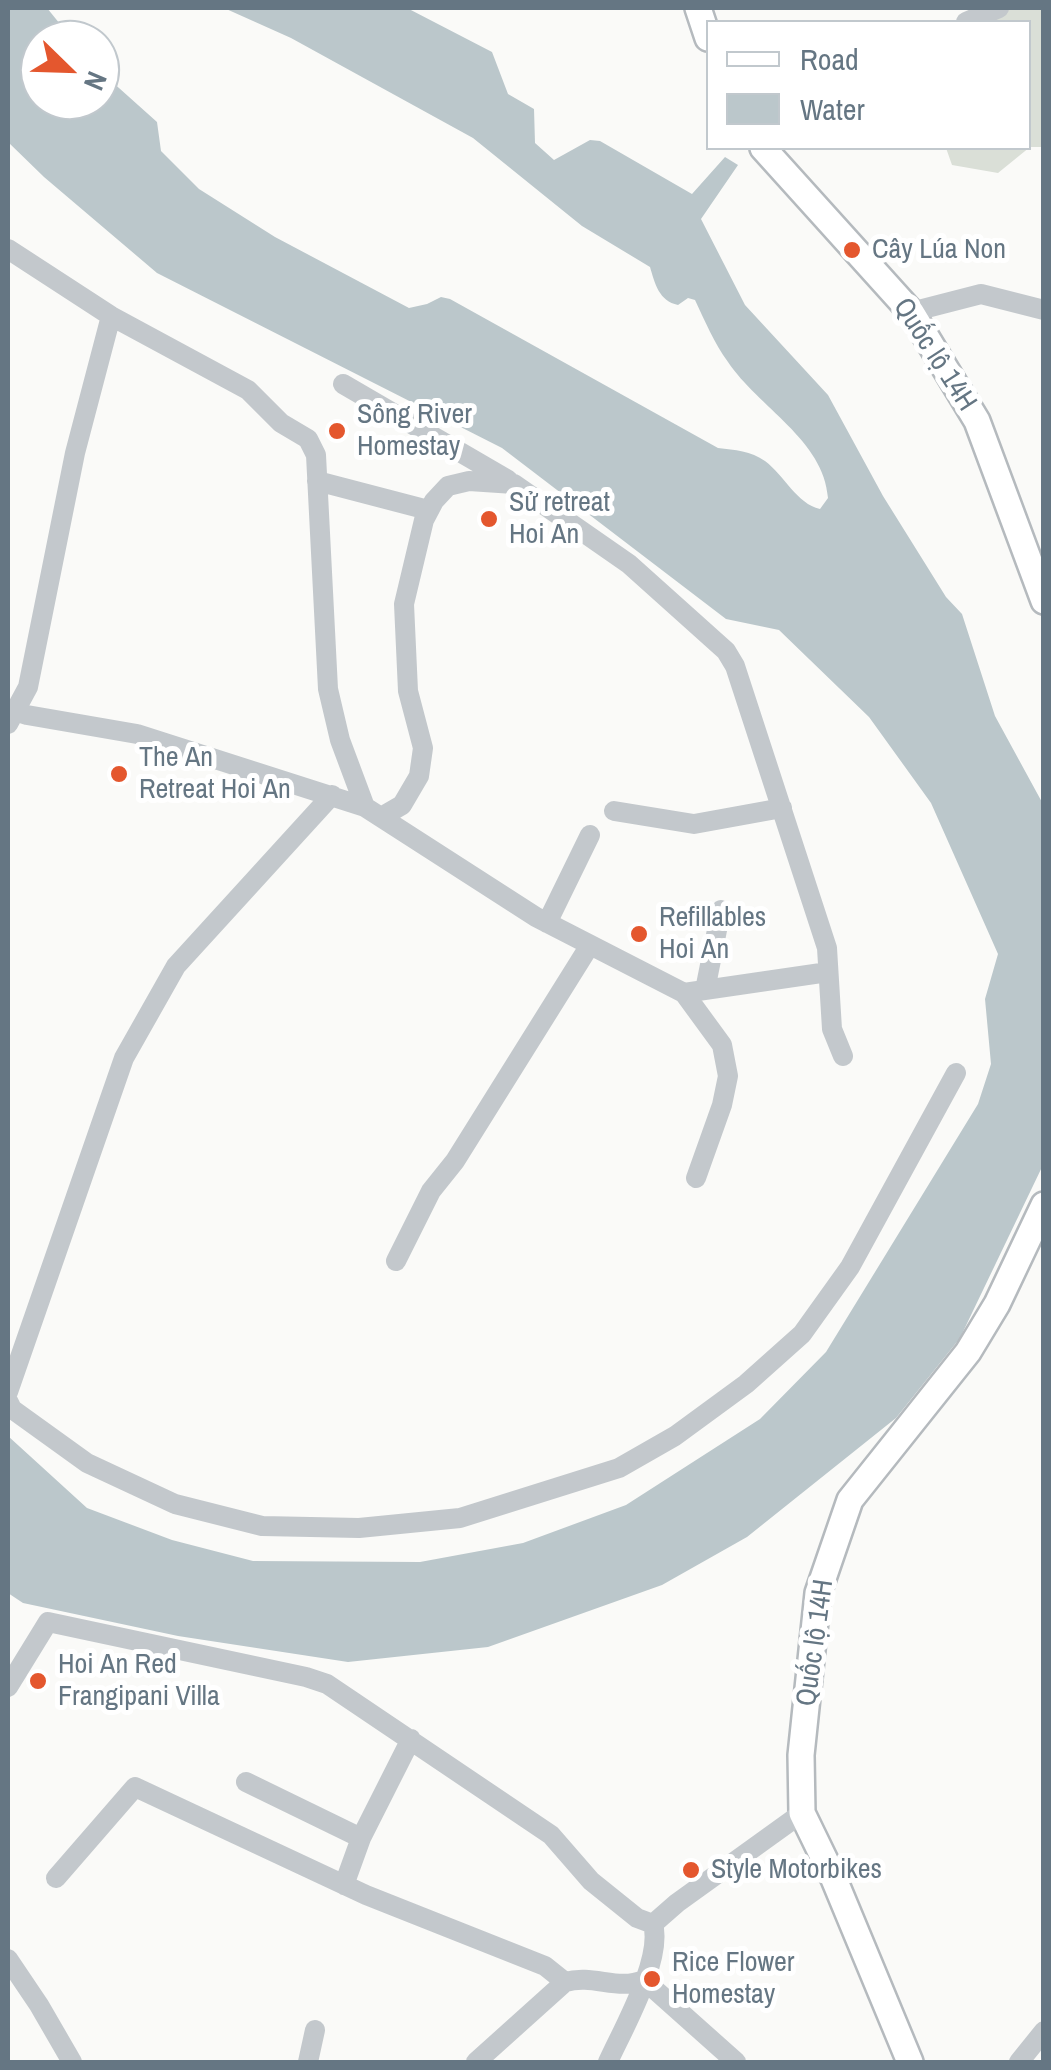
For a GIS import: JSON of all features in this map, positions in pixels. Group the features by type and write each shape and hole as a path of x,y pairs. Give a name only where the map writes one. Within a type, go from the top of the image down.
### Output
{"main road":[{"path":"698,8 706,32"},
{"name":"Quốc lộ 14H","path":"776,152 911,312 977,421 1044,600"},
{"name":"Quốc lộ 14H","path":"910,2062 834,1879 802,1813 801,1754 818,1594 850,1500 968,1352 997,1304 1044,1205"}],"street":[{"path":"971,20 999,8"},
{"path":"8,250 111,316 248,390 281,423 308,439 316,455 328,689 340,740 374,811"},
{"path":"911,312 981,294 1044,310"},
{"path":"111,316 75,453 28,687 10,715 137,734 374,811 460,871 547,923 694,992 828,972"},
{"path":"344,384 514,484 629,564 726,651 745,690 827,948 832,1028 842,1056"},
{"path":"374,811 402,805 419,776 423,748 408,691 404,604 428,510 448,486 469,480 514,484"},
{"path":"318,481 428,510"},
{"path":"8,1392 124,1058 176,966 332,796"},
{"path":"614,812 694,824 782,808"},
{"path":"547,923 590,836"},
{"path":"696,1178 728,1076 722,1045 694,992 720,910"},
{"path":"396,1261 436,1183 456,1161 590,945"},
{"path":"8,1401 12,1409 87,1463 176,1504 262,1526 359,1528 460,1518 619,1468 675,1436 802,1334 850,1267 956,1073"},
{"path":"8,1687 42,1626 48,1622 306,1677 340,1691 551,1835 591,1881 638,1918 653,1924"},
{"path":"344,1885 361,1838 412,1739"},
{"path":"246,1782 361,1838"},
{"path":"56,1878 135,1788 344,1885 545,1966 565,1982"},
{"path":"653,1924 677,1902 802,1813"},
{"path":"608,2062 644,1980 656,1937 653,1924"},
{"path":"8,1959 40,2004 72,2062"},
{"path":"476,2062 565,1982 582,1978 628,1986 644,1980"},
{"path":"644,1980 736,2062"},
{"path":"308,2062 315,2030"},
{"path":"1019,2062 1044,2031"}],"shaded area":[{"path":"1043,8 1043,147 1031,147 1031,20 993,20 991,11"},
{"path":"947,150 1026,150 998,173 952,165"}],"water":[{"path":"8,8 47,8 57,20 20,20 20,120 120,120 120,89 157,122 161,151 199,189 275,237 409,308 441,297 450,299 718,448 760,458 804,501 820,509 828,498 815,459 803,441 728,362 695,300 688,298 678,305 666,300 650,267 582,226 473,138 291,38 224,8 407,8 492,52 508,94 534,109 535,143 554,160 590,140 600,141 692,194 725,157 738,165 701,219 745,305 828,395 883,496 946,597 962,614 995,716 1043,804 1043,1165 960,1338 896,1418 747,1537 662,1585 488,1647 348,1662 178,1636 23,1603 8,1593 8,1436 87,1508 172,1540 253,1561 420,1562 523,1543 626,1505 760,1419 826,1352 978,1104 991,1064 985,999 998,954 931,803 869,717 779,630 726,619 502,448 157,273 8,142"}],"place":[{"name":"Cây Lúa Non","path":"852,250"},
{"name":"Sông River Homestay","path":"337,431"},
{"name":"Sử retreat Hoi An","path":"489,519"},
{"name":"The An Retreat Hoi An","path":"119,774"},
{"name":"Refillables Hoi An","path":"639,934"},
{"name":"Hoi An Red Frangipani Villa","path":"38,1681"},
{"name":"Style Motorbikes","path":"691,1870"},
{"name":"Rice Flower Homestay","path":"652,1979"}]}
